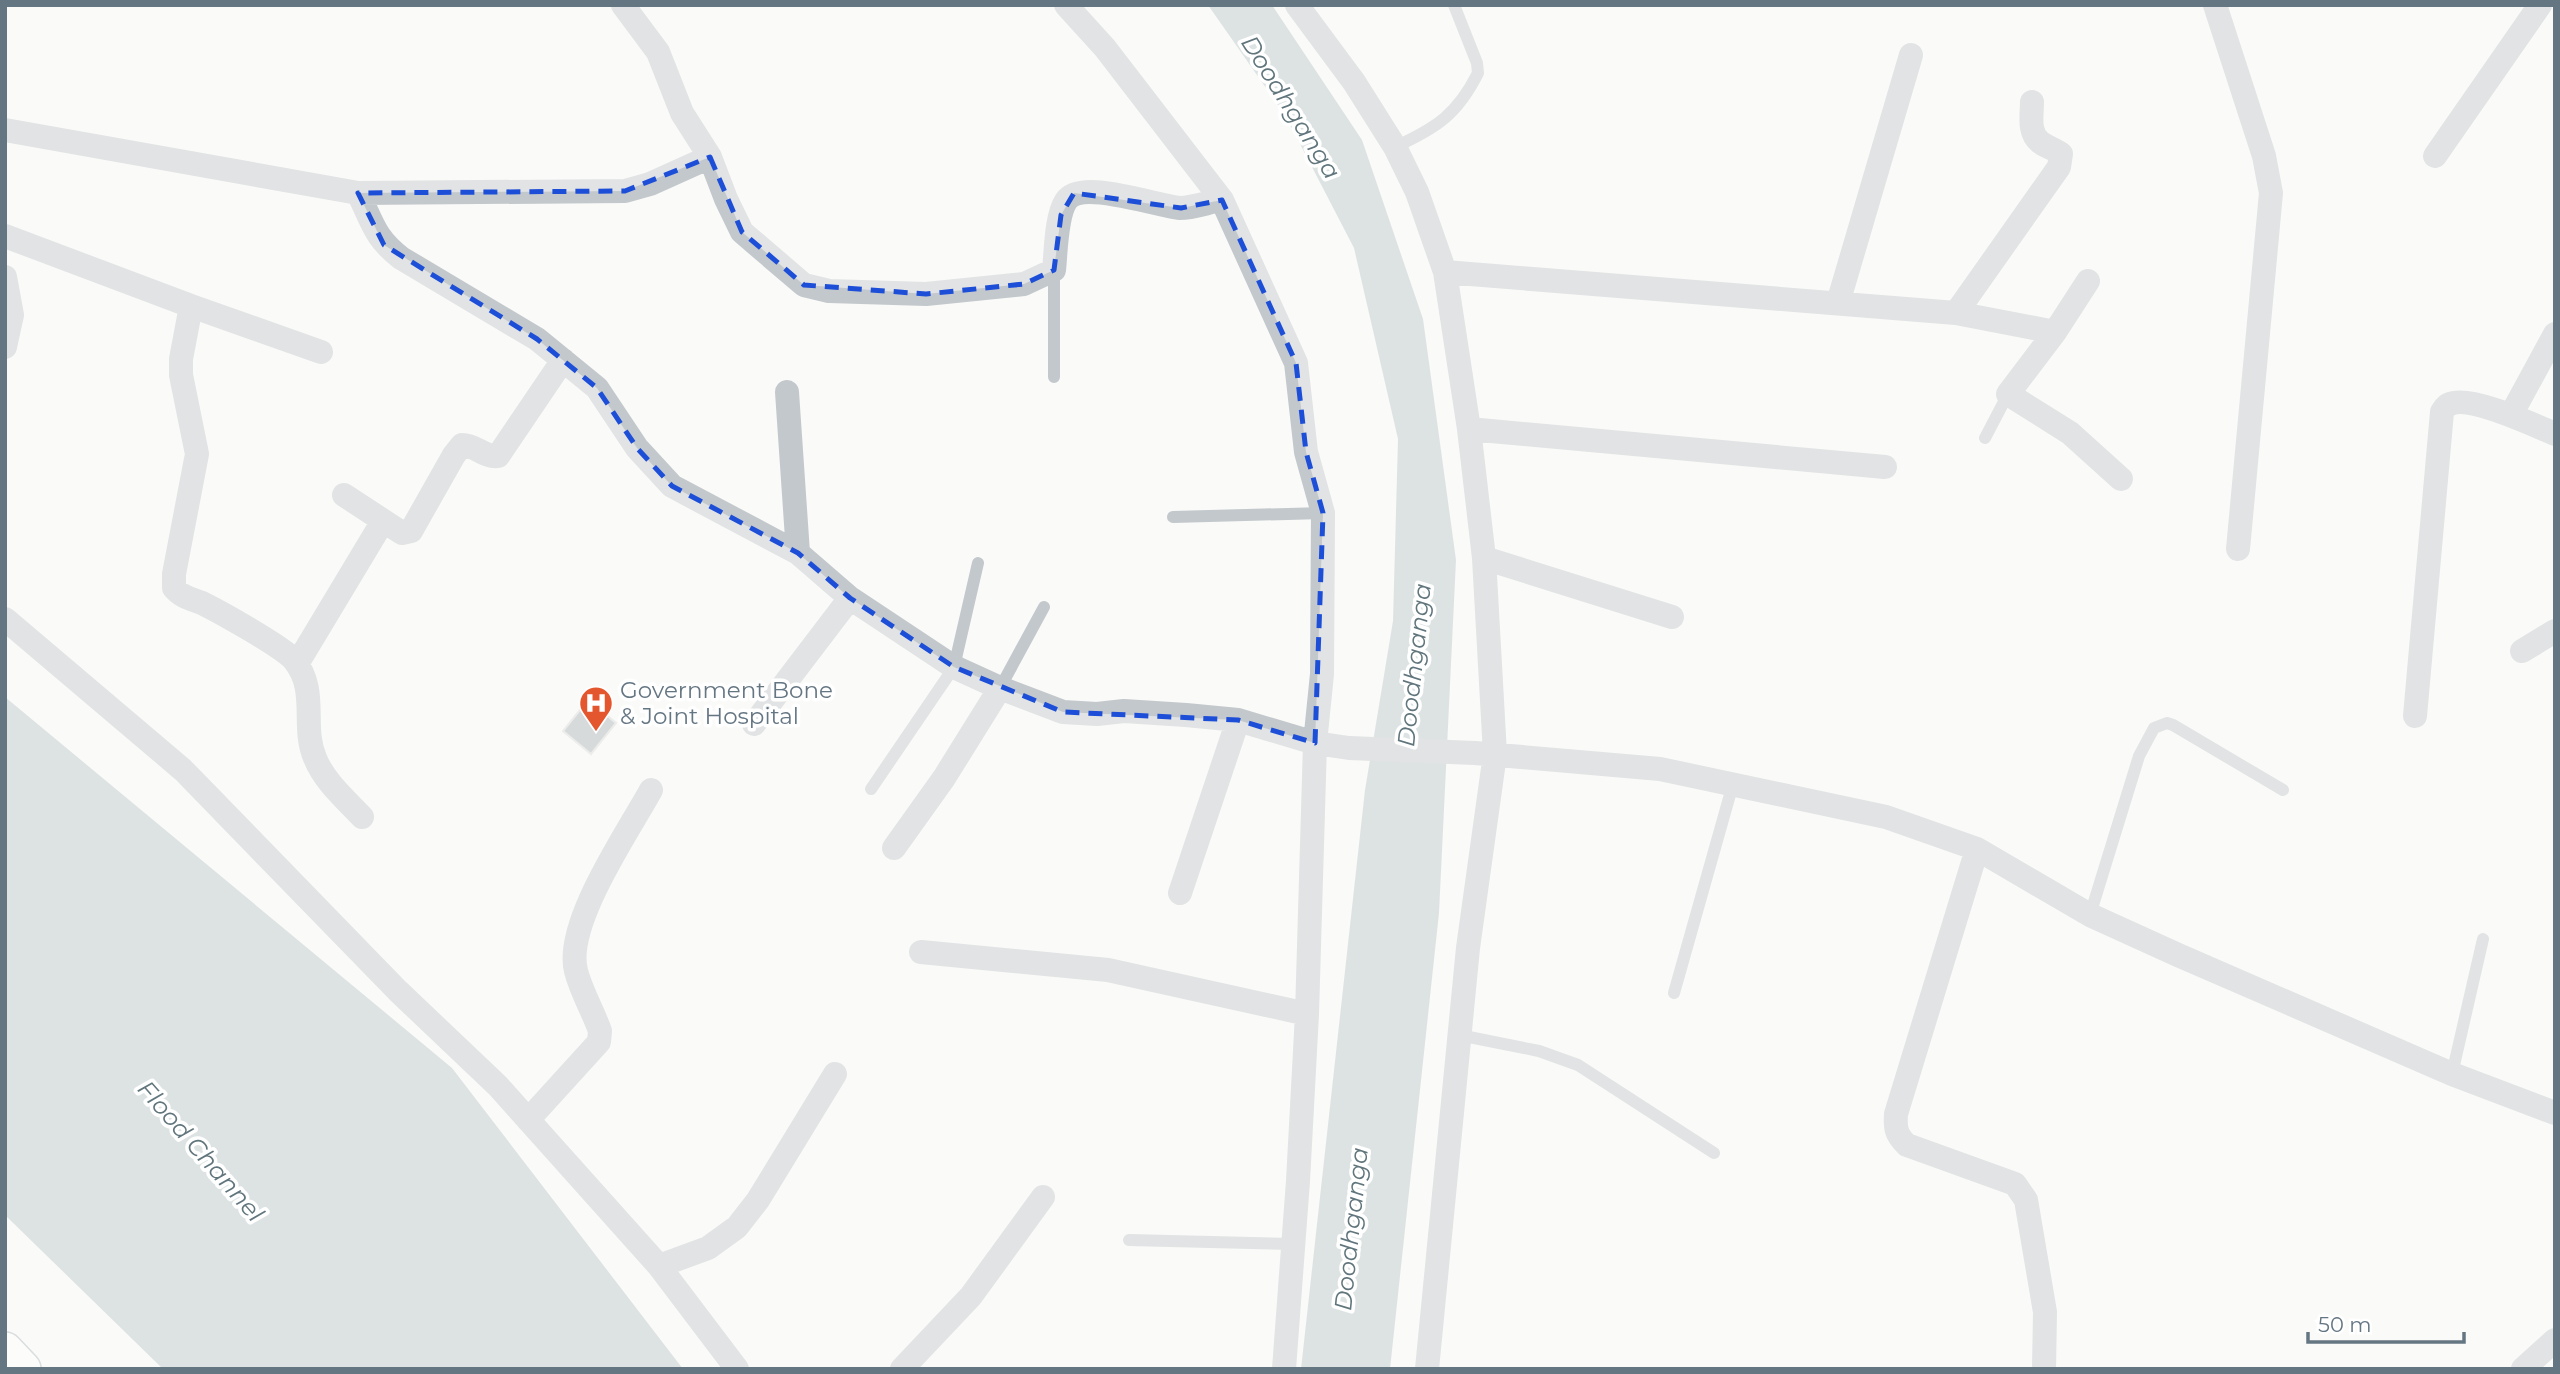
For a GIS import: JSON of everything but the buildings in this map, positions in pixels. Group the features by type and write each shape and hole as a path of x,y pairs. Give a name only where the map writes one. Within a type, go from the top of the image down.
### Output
{"main road":[{"path":"5,1350 23,1369"}],"street":[{"path":"623,5 658,52 682,113 710,157 742,232 804,285 830,291 926,294 1024,284 1054,270 1064,203 1074,193 1090,191 1181,208 1222,200"},
{"path":"1066,5 1105,48 1222,200 1296,363 1306,452 1323,513 1322,674 1315,743 1307,1014 1284,1369"},
{"path":"1297,5 1354,82 1395,147 1417,192 1445,272 1469,429 1484,558 1485,754 1427,1369"},
{"path":"2215,5 2264,156 2271,193 2238,549"},
{"path":"2435,156 2540,5"},
{"path":"1839,303 1912,55"},
{"path":"1956,313 2059,167 2061,154 2038,141 2034,133 2031,125 2032,102"},
{"path":"5,130 358,194 625,191 650,184 710,157"},
{"path":"358,194 384,245 401,258 537,339 597,388 637,448 672,486 798,553 850,598 954,667 1000,688 1063,712 1124,711 1238,720 1315,743 1660,769 1886,817 1977,849 2090,915 2452,1074 2555,1113"},
{"path":"5,236 321,352"},
{"path":"1445,272 1956,313 2056,332"},
{"path":"5,277 12,315 5,347"},
{"path":"2088,281 2056,332 2008,394 2070,433 2121,479"},
{"path":"191,306 181,359 181,374 197,454 174,574 174,588 179,594 204,604 286,652 297,664 303,672 309,695 315,758 330,783 362,817"},
{"path":"2511,415 2555,334"},
{"path":"344,495 402,533 411,531 462,445 468,445 486,455 498,456 563,360"},
{"path":"787,392 798,553"},
{"path":"2415,716 2442,412 2451,403 2464,402 2511,415 2555,434"},
{"path":"1469,429 1885,467"},
{"path":"297,664 383,520"},
{"path":"1484,558 1672,617"},
{"path":"754,724 850,598"},
{"path":"5,619 183,769 398,991 498,1086 659,1266 737,1369"},
{"path":"2522,651 2555,631"},
{"path":"894,848 944,778 1000,688"},
{"path":"1180,893 1238,720"},
{"path":"528,1120 599,1042 600,1031 575,970 576,937 588,904 651,790"},
{"path":"1977,849 1896,1114 1895,1128 1898,1137 1907,1146 2007,1180 2021,1190 2026,1200 2045,1312 2045,1369"},
{"path":"921,952 1108,970 1307,1014"},
{"path":"659,1266 708,1248 737,1227 758,1200 835,1074"},
{"path":"902,1369 971,1296 1043,1197"},
{"path":"2524,1369 2555,1340"}],"lane":[{"path":"1395,147 1442,123 1457,107 1478,73 1477,63 1454,5"},
{"path":"1054,270 1054,377"},
{"path":"1985,438 2008,394"},
{"path":"1173,517 1323,513"},
{"path":"871,789 954,667 978,563"},
{"path":"1000,688 1044,607"},
{"path":"2090,915 2139,756 2154,728 2167,723 2173,725 2283,790"},
{"path":"1675,993 1733,784"},
{"path":"2452,1074 2483,939"},
{"path":"1459,1034 1539,1051 1578,1065 1714,1153"},
{"path":"1129,1240 1293,1244"}],"highlighted area":[{"path":"710,157 742,232 804,285 926,294 1024,284 1054,270 1061,215 1074,193 1181,208 1222,200 1296,363 1306,452 1323,513 1315,743 1238,720 1063,712 954,667 850,598 798,553 672,486 637,448 597,388 537,339 384,245 358,193 625,191"}],"water":[{"name":"Doodhganga","path":"1208,5 1272,5 1362,140 1423,319 1456,560 1439,913 1390,1369 1301,1369 1365,790 1393,621 1398,439 1354,248 1285,115"},
{"name":"Flood Channel","path":"5,697 452,1068 683,1369 163,1369 5,1215"}],"place":[{"name":"Government Bone & Joint Hospital","path":"596,733"}]}
